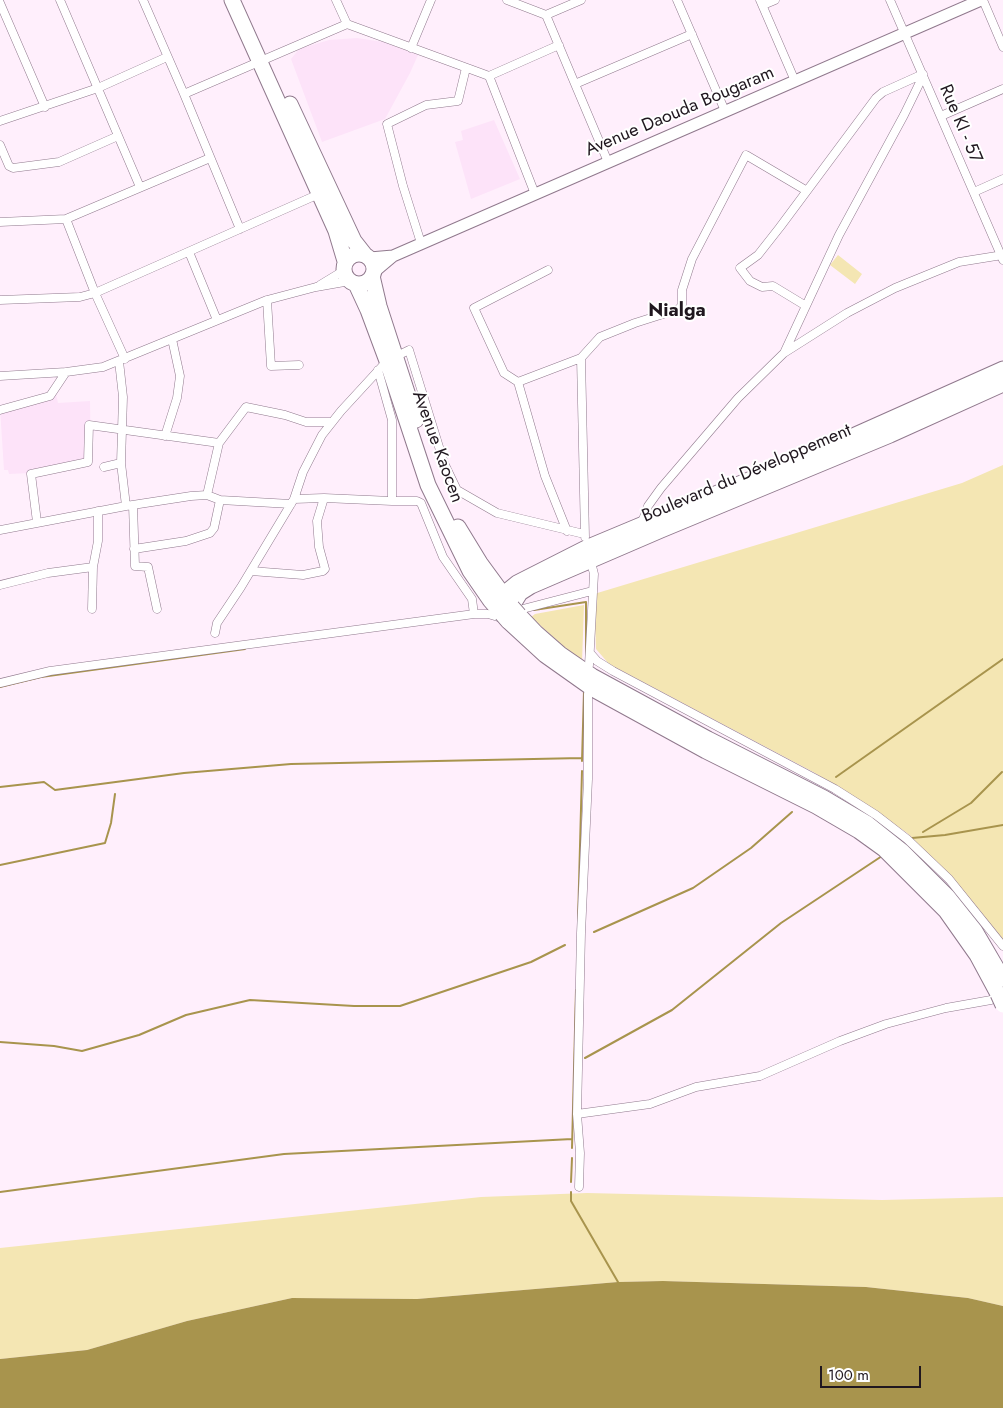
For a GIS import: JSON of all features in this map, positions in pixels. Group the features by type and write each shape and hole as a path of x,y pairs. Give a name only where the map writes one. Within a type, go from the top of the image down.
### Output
{"highway":[{"name":"Avenue Kaocen","path":"232,0 354,241 370,265 379,306 387,362 443,495 461,532 490,576 508,610"},
{"name":"Avenue Kaocen","path":"243,0 264,60 336,231 348,275 368,310 428,485 470,571 490,600 508,610"},
{"path":"354,254 370,265 365,283 348,275 354,254"},
{"name":"Boulevard du Développement","path":"720,499 835,444 1003,369"},
{"name":"Boulevard du Développement","path":"508,610 518,595 587,548 684,514 890,435 1003,384"},
{"name":"Boulevard du Développement","path":"508,610 517,583 587,548 641,526 684,514"},
{"path":"490,576 503,583 517,583"},
{"path":"508,610 554,649 592,676 802,793 868,824 946,911 977,954 1002,996"}],"street":[{"path":"60,0 140,187"},
{"path":"143,0 240,229"},
{"path":"336,0 347,24"},
{"path":"411,48 431,0"},
{"path":"507,0 546,15 581,0"},
{"path":"677,0 725,111"},
{"path":"775,0 762,3 795,81"},
{"name":"Rue KI - 57","path":"890,0 1002,257"},
{"path":"982,0 1003,47"},
{"name":"Avenue Daouda Bougaram","path":"370,265 982,0"},
{"path":"0,3 45,107"},
{"path":"546,15 608,162"},
{"path":"184,94 347,24 489,76 559,45"},
{"path":"575,84 692,34"},
{"path":"0,121 98,88 167,57"},
{"path":"422,243 387,124 426,105 458,101 466,68"},
{"path":"806,306 773,286 762,287 750,282 740,269 758,255 876,98 883,92 923,75"},
{"path":"784,353 839,235 904,115 923,75"},
{"path":"489,76 535,194"},
{"path":"941,116 1003,89"},
{"path":"0,145 9,166 13,168 59,162 118,136"},
{"path":"518,382 580,358 600,337 635,323 680,309 682,305 682,290 692,259 746,155 807,191"},
{"path":"0,222 66,219 210,158"},
{"path":"974,192 1003,179"},
{"path":"0,300 80,297 95,293 319,194"},
{"path":"66,219 122,360 121,463 130,506 136,566 148,567 157,609"},
{"path":"189,252 218,320"},
{"path":"641,526 648,506 661,488 738,398 784,353 847,313 895,288 959,262 1002,257"},
{"path":"548,270 474,308 504,373 518,382 545,476 567,531"},
{"path":"316,287 348,275"},
{"path":"0,376 66,372 102,367 267,300 316,287 348,275"},
{"path":"267,300 271,366 299,365"},
{"path":"165,436 177,398 180,376 172,339"},
{"path":"215,633 216,622 251,571 292,502 302,472 322,436 332,422 387,362 409,350 444,463 457,490 497,513 542,523 567,531 587,548"},
{"path":"580,358 587,548 594,574 589,665"},
{"path":"387,362 392,420 392,501"},
{"path":"0,410 50,396 66,372"},
{"path":"208,495 219,443 246,407 286,415 306,422 332,422"},
{"path":"38,522 31,474 88,462 89,425 219,443"},
{"path":"104,467 121,463"},
{"path":"0,530 98,511 191,496 208,495 220,500 292,502 324,498 417,501 421,503 443,556 472,599 474,614"},
{"path":"251,571 303,575 323,571 325,568 319,548 317,521 324,498"},
{"path":"134,548 186,541 210,533 214,528 220,500"},
{"path":"92,609 93,567 98,540 98,511"},
{"path":"0,585 48,573 93,567"},
{"path":"0,683 50,671 474,614 488,614 498,617 527,606 592,591"},
{"path":"590,652 597,661 835,789 876,815 907,839 950,879 1003,946"},
{"path":"579,1187 580,1153 577,1114 581,933 588,779 588,694"},
{"path":"577,1114 650,1104 696,1087 760,1076 840,1040 886,1024 1002,996"}],"shaded area":[{"path":"357,38 383,42 418,55 385,119 322,142 291,59 299,49 329,40"},
{"path":"494,120 520,179 471,199 455,142 463,140 461,131"},
{"path":"838,255 862,274 855,284 830,265"},
{"path":"56,394 58,403 90,401 91,466 52,472 9,474 8,470 4,470 0,408"},
{"path":"1003,465 1003,942 981,912 950,876 907,833 815,773 609,664 596,649 594,594 962,483"},
{"path":"584,605 582,663 531,617 535,614"},
{"path":"587,1193 882,1200 1003,1197 1003,1306 968,1298 866,1287 663,1281 618,1282 417,1299 292,1298 187,1321 87,1350 0,1359 0,1248 481,1197"},
{"path":"663,1281 866,1287 968,1298 1003,1306 1003,1408 0,1408 0,1359 87,1350 187,1321 292,1298 417,1299 618,1282"}],"waterway":[{"path":"534,610 586,602 586,655"},
{"path":"0,687 41,677 245,649"},
{"path":"836,777 1003,659"},
{"path":"582,761 584,691"},
{"path":"0,787 44,782 55,790 184,773 291,764 582,758"},
{"path":"578,921 582,771"},
{"path":"923,832 971,803 1002,772"},
{"path":"0,865 105,843 111,823 115,794"},
{"path":"594,932 693,888 751,848 792,812"},
{"path":"912,838 945,835 1003,825"},
{"path":"585,1058 672,1010 781,923 882,856"},
{"path":"0,1042 54,1046 82,1051 139,1035 186,1015 250,1000 354,1006 400,1006 531,962 565,945"},
{"path":"572,1148 576,990"},
{"path":"0,1192 284,1154 572,1139"},
{"path":"571,1182 572,1158"},
{"path":"571,1192 571,1201 618,1282"}],"district":[{"name":"Nialga","path":"677,311"}]}
